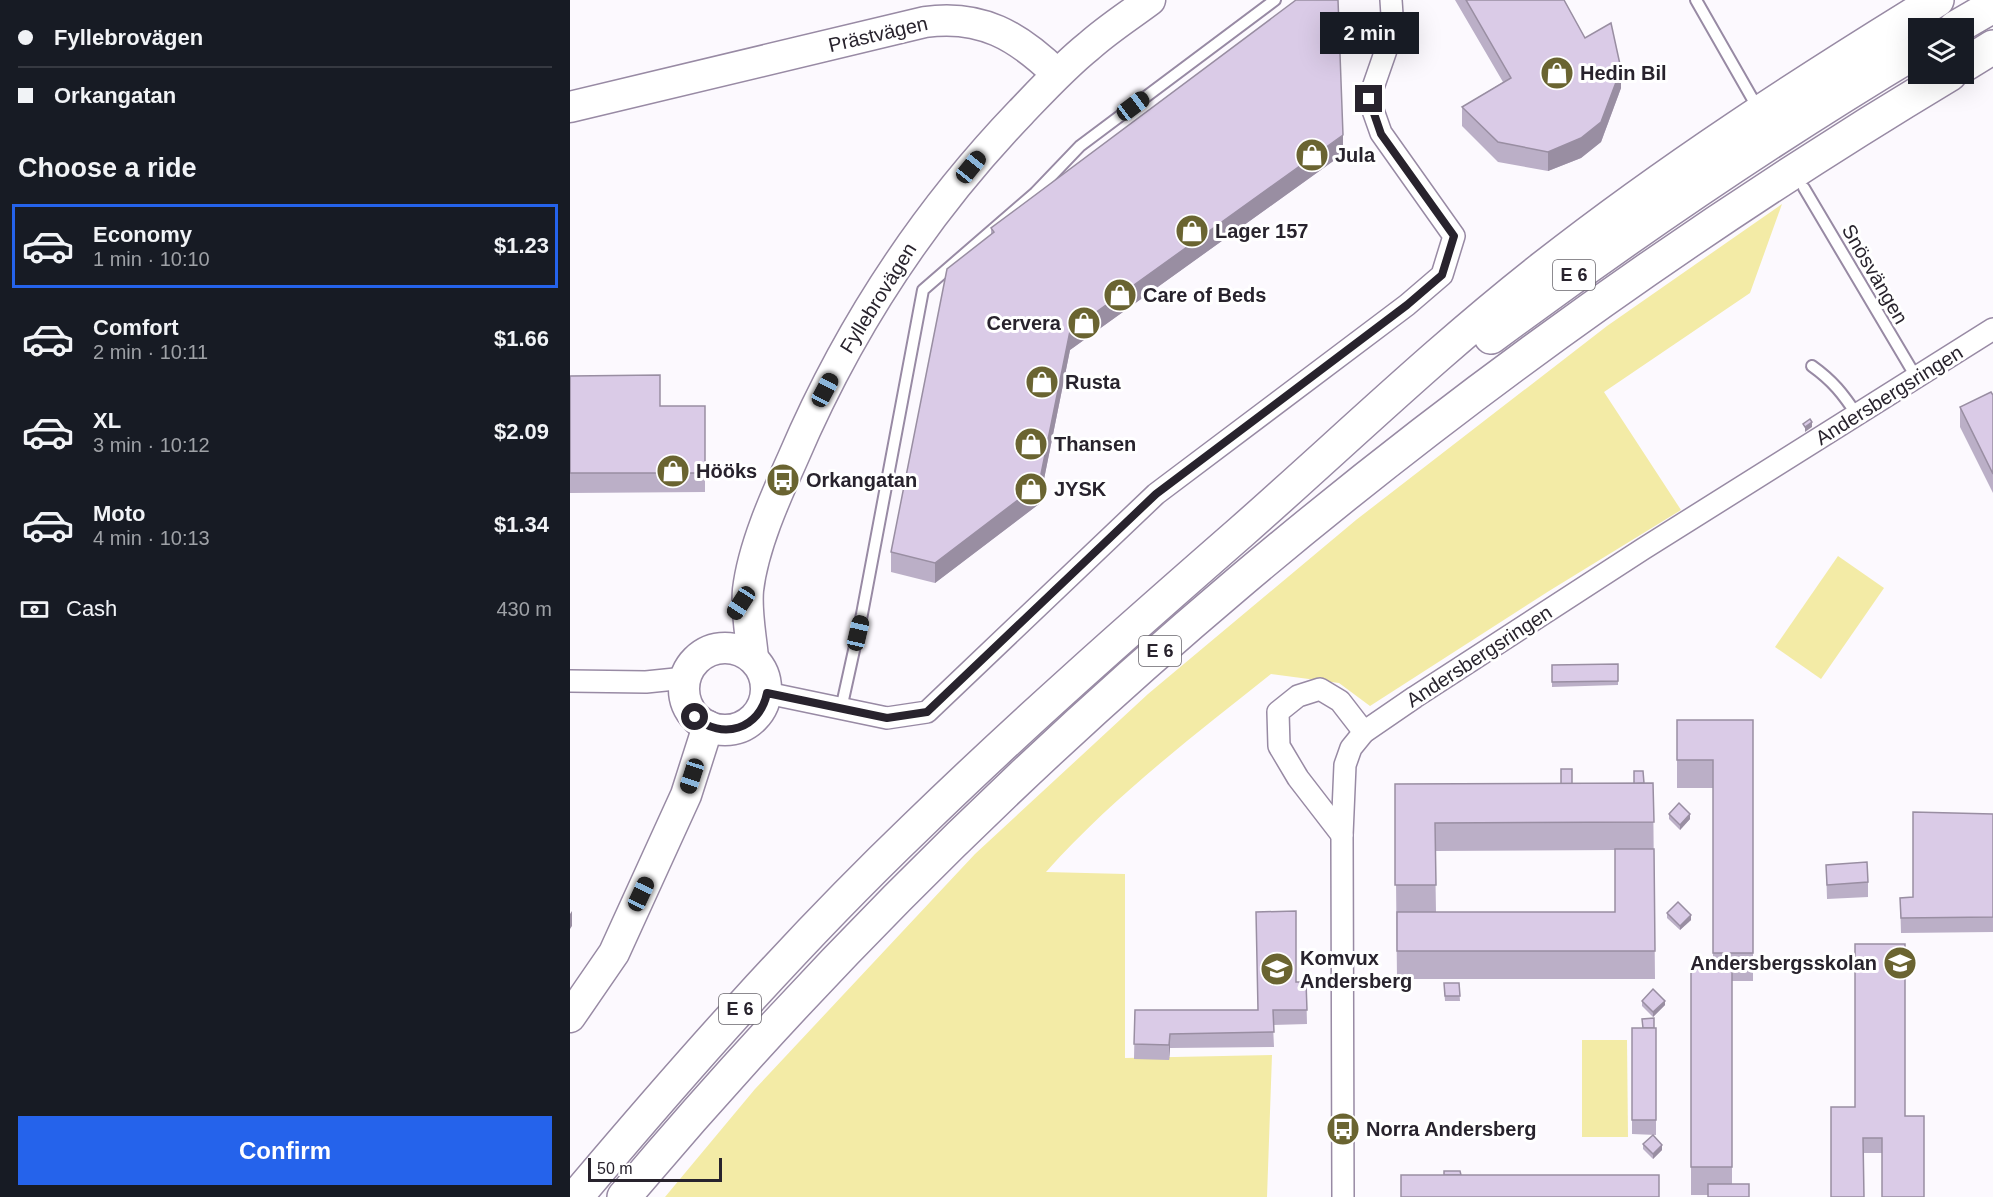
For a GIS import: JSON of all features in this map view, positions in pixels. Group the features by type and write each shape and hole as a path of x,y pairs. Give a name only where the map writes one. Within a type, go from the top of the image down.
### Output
{"highway":[{"path":"1248,526 1438,352 1544,267 1647,190 1782,97 1937,0"},
{"path":"1972,18 1993,6"},
{"path":"1974,59 1993,47"},
{"name":"E 6","path":"576,1197 641,1119 793,952 913,829 1073,680 1248,526 1398,405 1604,254 1824,106 1908,56"},
{"name":"E 6","path":"624,1197 668,1145 819,979 941,854 1096,707 1271,555 1423,433 1604,298 1768,187 1934,84"}],"street":[{"path":"1057,74 1090,45 1150,0"},
{"path":"570,681 646,682 685,678 685,694 690,710 701,722 723,730 731,730 746,724 762,708 767,693 887,718 927,712 1156,494 1407,305 1442,275 1454,236 1381,134 1369,99 1393,30 1391,0"},
{"name":"Prästvägen","path":"570,107 945,19 984,25 1008,35 1027,47 1057,74"},
{"name":"Fyllebrovägen","path":"767,693 764,674 753,658 748,592 754,561 783,480 815,407 862,320 920,230 983,151 1057,74"},
{"name":"Andersbergsringen","path":"1343,1197 1342,835 1345,765 1351,748 1364,732 1643,549 1993,329"},
{"name":"Fyllebrovägen","path":"685,678 696,660 714,649 748,592"},
{"path":"714,649 735,648 753,658"},
{"path":"1342,835 1298,778 1279,746 1278,712 1298,696 1320,689 1340,701 1364,732"},
{"path":"570,1017 614,952 686,795 708,726"}],"lane":[{"path":"841,709 862,614 923,290 1035,193 1080,146 1275,0"},
{"path":"1696,0 1756,105"},
{"name":"Snösvängen","path":"1804,188 1916,377"},
{"path":"1812,366 1828,377 1840,390 1857,415"}],"shaded area":[{"path":"1782,204 1750,293 1604,392 1681,510 1549,591 1370,706 1339,683 1271,674 1126,793 1046,872 1125,874 1125,1058 1272,1055 1267,1197 665,1197 755,1089 975,854 1148,694 1356,520 1607,326"},
{"path":"1838,556 1884,588 1821,679 1775,647"},
{"path":"1582,1040 1627,1040 1628,1137 1582,1137"}],"building":[{"path":"1296,0 1338,0 1343,135 1070,331 1039,484 935,563 891,552 947,269 994,232 991,228"},
{"name":"Hedin Bil","path":"1466,0 1564,0 1585,38 1611,23 1621,69 1601,122 1581,138 1548,152 1498,142 1462,107 1511,78"},
{"path":"660,375 660,406 705,406 705,473 570,473 570,376"},
{"path":"1991,392 1993,395 1993,474 1960,407"},
{"path":"1810,419 1812,422 1805,427 1803,424"},
{"path":"1618,664 1618,681 1552,682 1552,665"},
{"path":"1677,720 1753,720 1753,953 1713,953 1713,760 1677,760"},
{"path":"1561,769 1572,769 1572,784 1561,784"},
{"path":"1634,771 1643,771 1644,783 1634,784"},
{"path":"1653,783 1654,822 1435,823 1436,885 1395,885 1395,784"},
{"path":"1679,803 1690,814 1680,825 1669,814"},
{"path":"1913,812 1993,814 1993,917 1901,918 1900,898 1913,897"},
{"path":"1615,849 1654,849 1655,951 1397,951 1397,912 1615,912"},
{"path":"1867,862 1868,882 1827,885 1826,865"},
{"path":"1678,902 1691,915 1680,926 1667,913"},
{"path":"1296,911 1296,982 1306,982 1307,1010 1273,1010 1274,1032 1170,1034 1169,1045 1134,1044 1135,1010 1258,1010 1256,912"},
{"path":"1855,944 1905,944 1905,1116 1924,1116 1924,1197 1882,1197 1882,1138 1863,1138 1864,1197 1831,1197 1831,1107 1855,1107"},
{"path":"1691,965 1732,966 1732,1167 1691,1167"},
{"path":"1444,983 1459,983 1460,996 1445,996"},
{"path":"1653,989 1665,1001 1653,1012 1642,1001"},
{"path":"1654,1018 1654,1028 1643,1028 1642,1019"},
{"path":"1632,1028 1656,1028 1656,1120 1632,1120"},
{"path":"1653,1135 1662,1145 1653,1154 1643,1144"},
{"path":"1444,1171 1460,1171 1461,1175 1444,1175"},
{"path":"1401,1175 1659,1175 1659,1197 1401,1197"},
{"path":"1708,1184 1749,1184 1749,1197 1708,1197"}],"place":[{"name":"Hedin Bil","path":"1557,73"},
{"name":"Jula","path":"1312,155"},
{"name":"Lager 157","path":"1192,231"},
{"name":"Care of Beds","path":"1120,295"},
{"name":"Cervera","path":"1084,323"},
{"name":"Rusta","path":"1042,382"},
{"name":"Thansen","path":"1031,444"},
{"name":"Hööks","path":"673,471"},
{"name":"Orkangatan","path":"783,480"},
{"name":"JYSK","path":"1031,489"},
{"name":"Andersbergsskolan","path":"1900,963"},
{"name":"Komvux Andersberg","path":"1277,969"},
{"name":"Norra Andersberg","path":"1343,1129"}],"route":[{"path":"695,717 716,729 739,728 753,720 758,714 767,693 887,718 927,712 1156,494 1407,305 1442,275 1454,236 1381,134 1369,99"}]}
